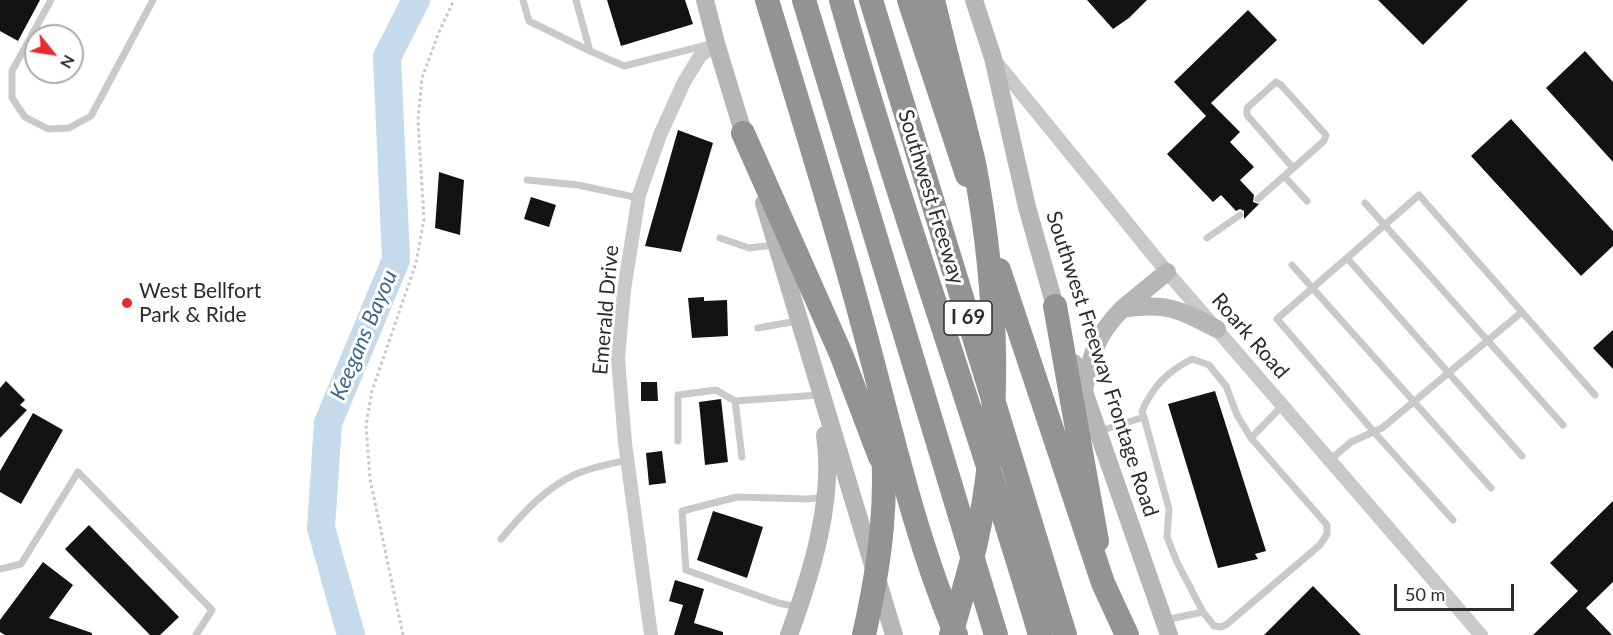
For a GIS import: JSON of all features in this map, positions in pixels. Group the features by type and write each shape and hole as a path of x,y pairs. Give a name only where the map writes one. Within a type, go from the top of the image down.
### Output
{"highway":[{"path":"767,0 855,295 914,515 956,635"},
{"path":"804,0 996,635"},
{"path":"841,0 864,83 955,361 1040,635"},
{"name":"Southwest Freeway","path":"871,0 1065,635"},
{"path":"909,0 1103,583 1127,635"},
{"path":"933,0 975,166 988,253 993,313 993,392 985,486 975,546 951,635"},
{"path":"743,133 841,354 946,635"},
{"path":"1055,306 1114,635"},
{"path":"864,635 876,582 884,513 883,455 877,377"}],"main road":[{"path":"705,0 818,387 894,635"},
{"name":"Southwest Freeway Frontage Road","path":"974,0 993,58 1027,207 1055,306 1083,392 1167,628"},
{"path":"1083,392 1091,355 1100,335 1122,309 1167,272"},
{"path":"1122,309 1148,305 1178,309 1217,329"},
{"path":"789,635 818,540 825,496 828,451 818,387"}],"street":[{"name":"Emerald Drive","path":"651,635 628,460 618,359 624,290 639,198 660,135 684,82 700,56 716,43"},
{"name":"Roark Road","path":"993,58 1167,272 1481,635"}],"lane":[{"path":"51,0 12,71 12,98 25,117 48,129 69,128 91,116 153,0"},
{"path":"523,0 529,21 624,66 716,43"},
{"path":"576,0 590,51"},
{"path":"1258,199 1324,141 1326,135 1276,82 1247,108 1247,115 1293,168"},
{"path":"1284,176 1307,201"},
{"path":"527,180 578,185 639,198"},
{"path":"1453,520 1278,319 1314,287 1419,195 1595,395"},
{"path":"1365,203 1563,425"},
{"path":"1207,238 1240,215"},
{"path":"720,238 749,248 777,244"},
{"path":"1347,258 1522,456"},
{"path":"1292,265 1491,488"},
{"path":"1330,460 1351,442 1382,429 1522,312"},
{"path":"758,328 799,320"},
{"path":"1192,358 1209,365 1226,386 1237,415 1251,438 1327,525 1327,534 1320,545 1227,624 1221,627 1214,626 1203,612 1177,562 1167,537 1169,509 1142,411 1152,390 1174,368 1192,358"},
{"path":"678,441 678,395 716,390 735,401 818,387"},
{"path":"735,401 742,457"},
{"path":"1251,438 1283,405"},
{"path":"1098,432 1144,417"},
{"path":"501,539 531,504 572,475 591,468 628,460"},
{"path":"0,569 21,564 78,472 212,610 196,635"},
{"path":"799,607 778,603 686,570 682,511 737,497 808,499 825,496"},
{"path":"1167,628 1203,612"},
{"path":"1211,635 1214,626"}],"path":[{"path":"403,635 370,479 366,425 372,391 416,263 424,219 418,120 422,78 454,0"}],"building":[{"path":"0,0 40,0 27,24 24,24 24,30 18,41 0,31"},
{"path":"607,0 685,0 693,24 621,46"},
{"path":"1087,0 1147,0 1129,18 1113,29"},
{"path":"1378,0 1468,0 1423,45"},
{"path":"1248,10 1277,40 1211,103 1240,132 1230,142 1254,167 1240,180 1254,195 1253,202 1259,204 1244,219 1244,211 1240,209 1236,211 1221,195 1213,202 1167,154 1206,116 1174,82"},
{"path":"1585,51 1613,82 1613,162 1546,88"},
{"path":"1511,119 1613,231 1613,246 1581,276 1471,156"},
{"path":"678,130 713,143 681,252 645,246"},
{"path":"439,172 464,180 460,235 435,228"},
{"path":"531,197 556,205 549,227 524,219"},
{"path":"704,297 704,301 727,300 728,336 692,338 688,298"},
{"path":"1613,330 1613,369 1593,348"},
{"path":"6,381 25,400 20,405 27,410 0,438 0,388"},
{"path":"641,382 657,382 658,401 641,401"},
{"path":"1215,391 1266,551 1255,554 1258,559 1218,568 1168,404"},
{"path":"721,399 728,462 705,465 699,402"},
{"path":"33,413 63,430 21,504 0,492 0,471"},
{"path":"662,451 666,483 649,485 646,453"},
{"path":"1613,501 1613,582 1586,608 1612,635 1533,635 1578,591 1550,563"},
{"path":"713,511 763,527 747,578 697,560"},
{"path":"89,525 179,617 160,635 150,635 65,549"},
{"path":"43,562 73,585 49,618 92,633 92,635 5,635 0,632 0,620"},
{"path":"675,580 704,589 694,623 723,632 723,635 674,635 683,605 669,601"},
{"path":"1313,586 1361,635 1264,635"}],"waterway":[{"name":"Keegans Bayou","path":"351,635 321,528 328,423 396,260 387,57 416,0"}],"place":[{"name":"West Bellfort Park & Ride","path":"127,303"}]}
